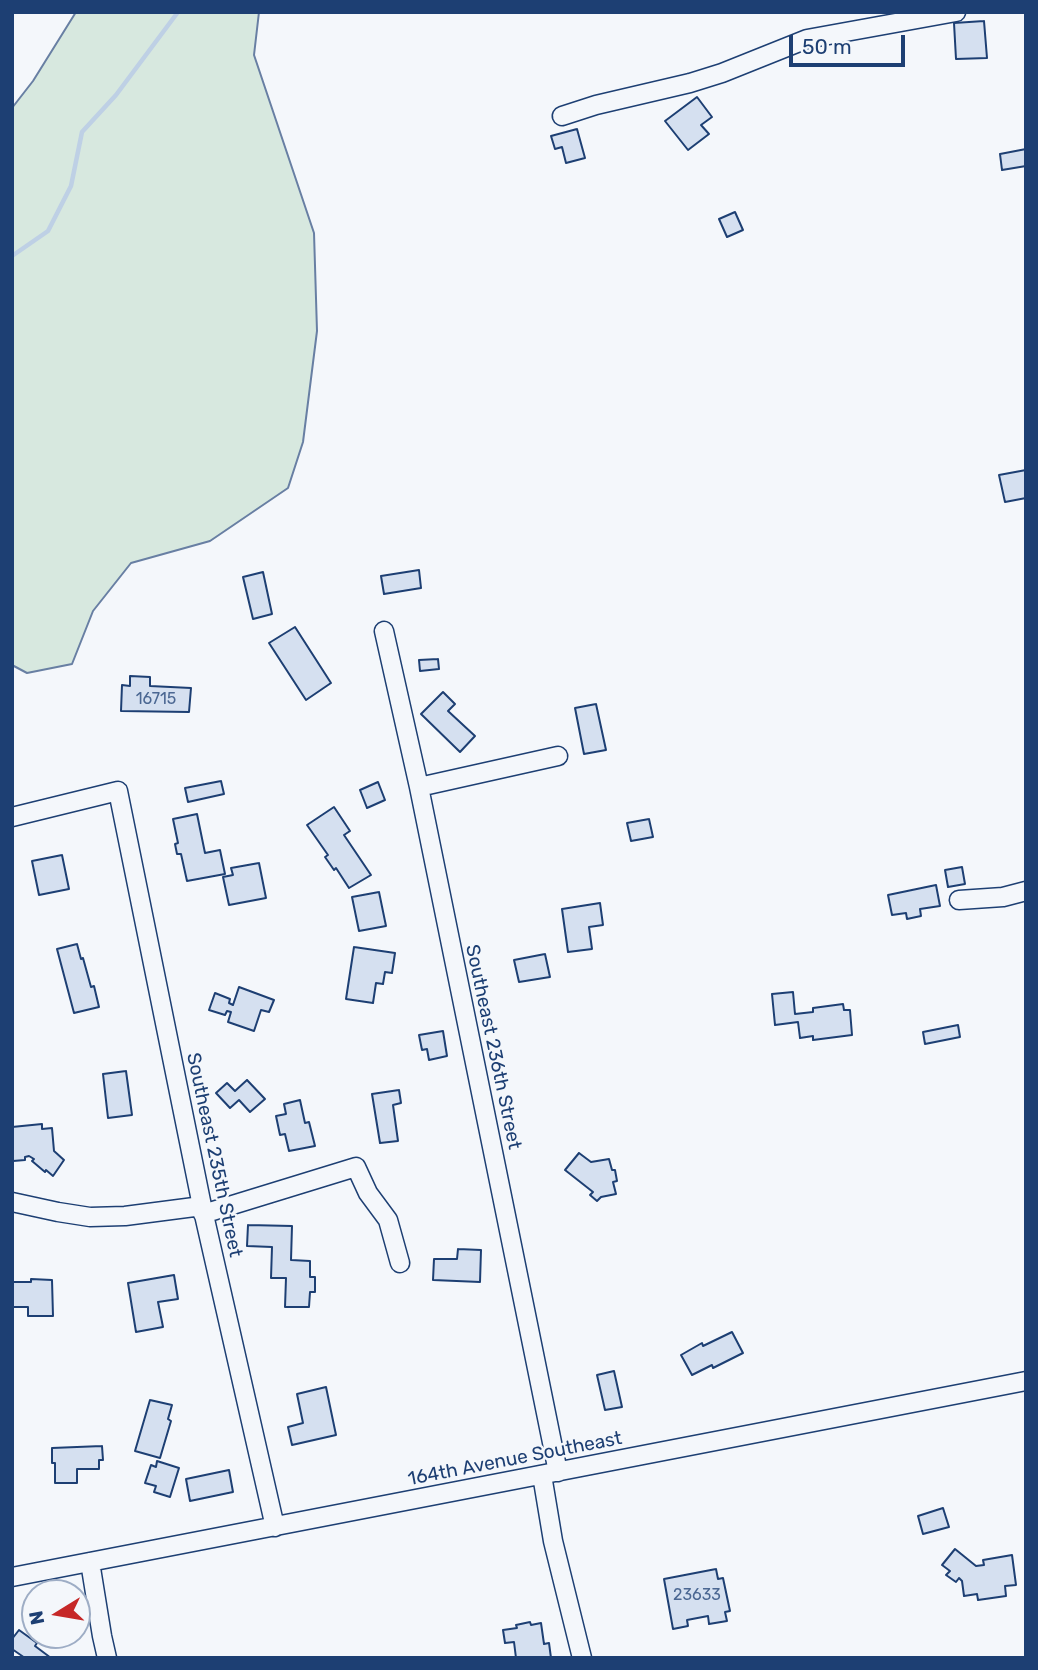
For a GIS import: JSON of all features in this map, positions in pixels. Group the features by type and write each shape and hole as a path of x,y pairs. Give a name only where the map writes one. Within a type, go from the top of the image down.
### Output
{"street":[{"path":"562,116 691,83 807,39 956,12"},
{"name":"Southeast 236th Street","path":"384,631 419,787 550,1473 553,1541 582,1658"},
{"path":"419,787 558,756"},
{"name":"Southeast 235th Street","path":"12,817 118,791 203,1210 275,1527"},
{"path":"959,900 1003,897 1026,891"},
{"path":"12,1202 90,1217 203,1210 356,1167 369,1193 388,1220 400,1263"},
{"name":"164th Avenue Southeast","path":"12,1577 1026,1381"},
{"path":"90,1562 107,1658"}],"shaded area":[{"path":"76,12 259,12 254,55 314,233 317,331 303,442 288,488 210,541 131,563 93,611 72,664 27,673 12,665 12,108 33,81"}],"building":[{"path":"984,21 987,58 956,59 954,23"},
{"path":"697,97 712,117 701,125 709,134 688,150 665,121"},
{"path":"577,129 585,158 566,163 562,147 555,149 551,136"},
{"path":"1026,149 1026,166 1002,170 1000,154"},
{"path":"735,212 743,230 727,237 719,219"},
{"path":"1026,470 1026,498 1005,502 999,475"},
{"path":"419,570 421,588 384,594 381,576"},
{"path":"263,572 272,614 253,619 243,577"},
{"path":"295,627 331,683 306,700 269,643"},
{"path":"438,659 439,669 420,671 419,660"},
{"path":"130,676 150,677 150,686 191,688 189,712 121,711 122,685 130,686"},
{"path":"443,692 455,704 448,711 475,736 460,752 421,714"},
{"path":"596,704 606,750 584,754 575,708"},
{"path":"221,781 224,794 188,802 185,788"},
{"path":"378,782 385,800 367,808 360,790"},
{"path":"334,807 350,831 344,835 371,875 349,888 325,857 328,855 307,825"},
{"path":"197,814 205,853 220,850 225,874 187,881 181,854 177,854 175,844 178,843 173,819"},
{"path":"649,819 653,837 631,841 627,823"},
{"path":"62,855 69,889 39,895 32,861"},
{"path":"259,863 266,898 229,905 223,877 233,875 231,868"},
{"path":"962,867 965,884 948,887 945,870"},
{"path":"936,885 940,906 920,909 921,916 907,919 906,913 892,915 888,895"},
{"path":"379,892 386,926 359,931 352,897"},
{"path":"600,903 603,925 589,927 592,949 568,952 562,909"},
{"path":"77,944 91,987 94,986 99,1007 74,1013 57,949"},
{"path":"354,947 395,953 392,973 385,972 383,984 376,983 373,1003 346,999"},
{"path":"545,954 550,977 519,982 514,960"},
{"path":"239,987 274,1000 269,1012 261,1010 254,1031 228,1022 231,1012 227,1011 225,1015 209,1010 215,993 230,999 229,1003 233,1005"},
{"path":"793,992 795,1014 813,1012 813,1008 843,1004 844,1010 850,1010 852,1035 813,1040 813,1036 800,1038 798,1022 775,1025 772,994"},
{"path":"958,1025 960,1037 925,1044 923,1032"},
{"path":"443,1031 447,1056 429,1060 427,1049 422,1050 419,1035"},
{"path":"126,1071 132,1115 108,1118 103,1074"},
{"path":"247,1080 265,1099 250,1112 239,1100 230,1108 216,1093 227,1083 235,1091"},
{"path":"399,1090 401,1103 393,1105 398,1141 380,1143 372,1094"},
{"path":"300,1100 305,1123 309,1122 315,1146 289,1151 285,1134 280,1135 276,1116 286,1114 284,1104"},
{"path":"42,1124 42,1129 52,1128 54,1151 64,1160 53,1176 29,1156 25,1157 25,1160 13,1161 12,1158 12,1127"},
{"path":"579,1153 591,1162 609,1159 612,1170 615,1170 617,1181 613,1182 616,1194 601,1197 597,1201 590,1195 593,1192 565,1170"},
{"path":"248,1225 292,1226 291,1260 310,1261 310,1277 315,1277 315,1292 310,1292 309,1307 285,1307 286,1278 271,1278 272,1247 247,1246"},
{"path":"458,1249 481,1250 480,1282 433,1280 434,1259 457,1259"},
{"path":"174,1275 178,1299 158,1302 163,1327 136,1332 128,1283"},
{"path":"31,1279 52,1280 53,1316 28,1316 28,1307 12,1307 12,1282 31,1282"},
{"path":"732,1332 743,1353 692,1375 681,1355 702,1343 703,1346"},
{"path":"614,1371 622,1407 605,1410 597,1375"},
{"path":"326,1387 336,1435 292,1445 288,1427 303,1423 297,1394"},
{"path":"150,1400 172,1405 168,1419 171,1421 160,1458 135,1451"},
{"path":"102,1446 103,1460 99,1460 99,1469 77,1469 77,1483 55,1483 52,1448"},
{"path":"157,1461 179,1468 170,1497 154,1492 156,1486 145,1483 151,1465 156,1467"},
{"path":"229,1470 233,1492 190,1501 186,1479"},
{"path":"943,1508 949,1527 923,1534 918,1516"},
{"path":"955,1549 976,1566 984,1565 983,1560 1012,1555 1016,1585 1005,1586 1006,1596 978,1600 977,1594 964,1596 962,1581 959,1578 956,1582 946,1575 950,1571 942,1565"},
{"path":"716,1569 718,1579 723,1578 730,1611 725,1612 727,1621 709,1624 708,1616 687,1620 688,1626 673,1629 664,1579"},
{"path":"530,1622 531,1625 541,1623 544,1644 549,1643 551,1658 516,1658 514,1642 505,1643 503,1630"},
{"path":"19,1630 21,1649 39,1649 51,1658 25,1658 12,1649 12,1639"}],"waterway":[{"path":"12,256 48,231 71,186 82,132 116,95 178,12"}]}
